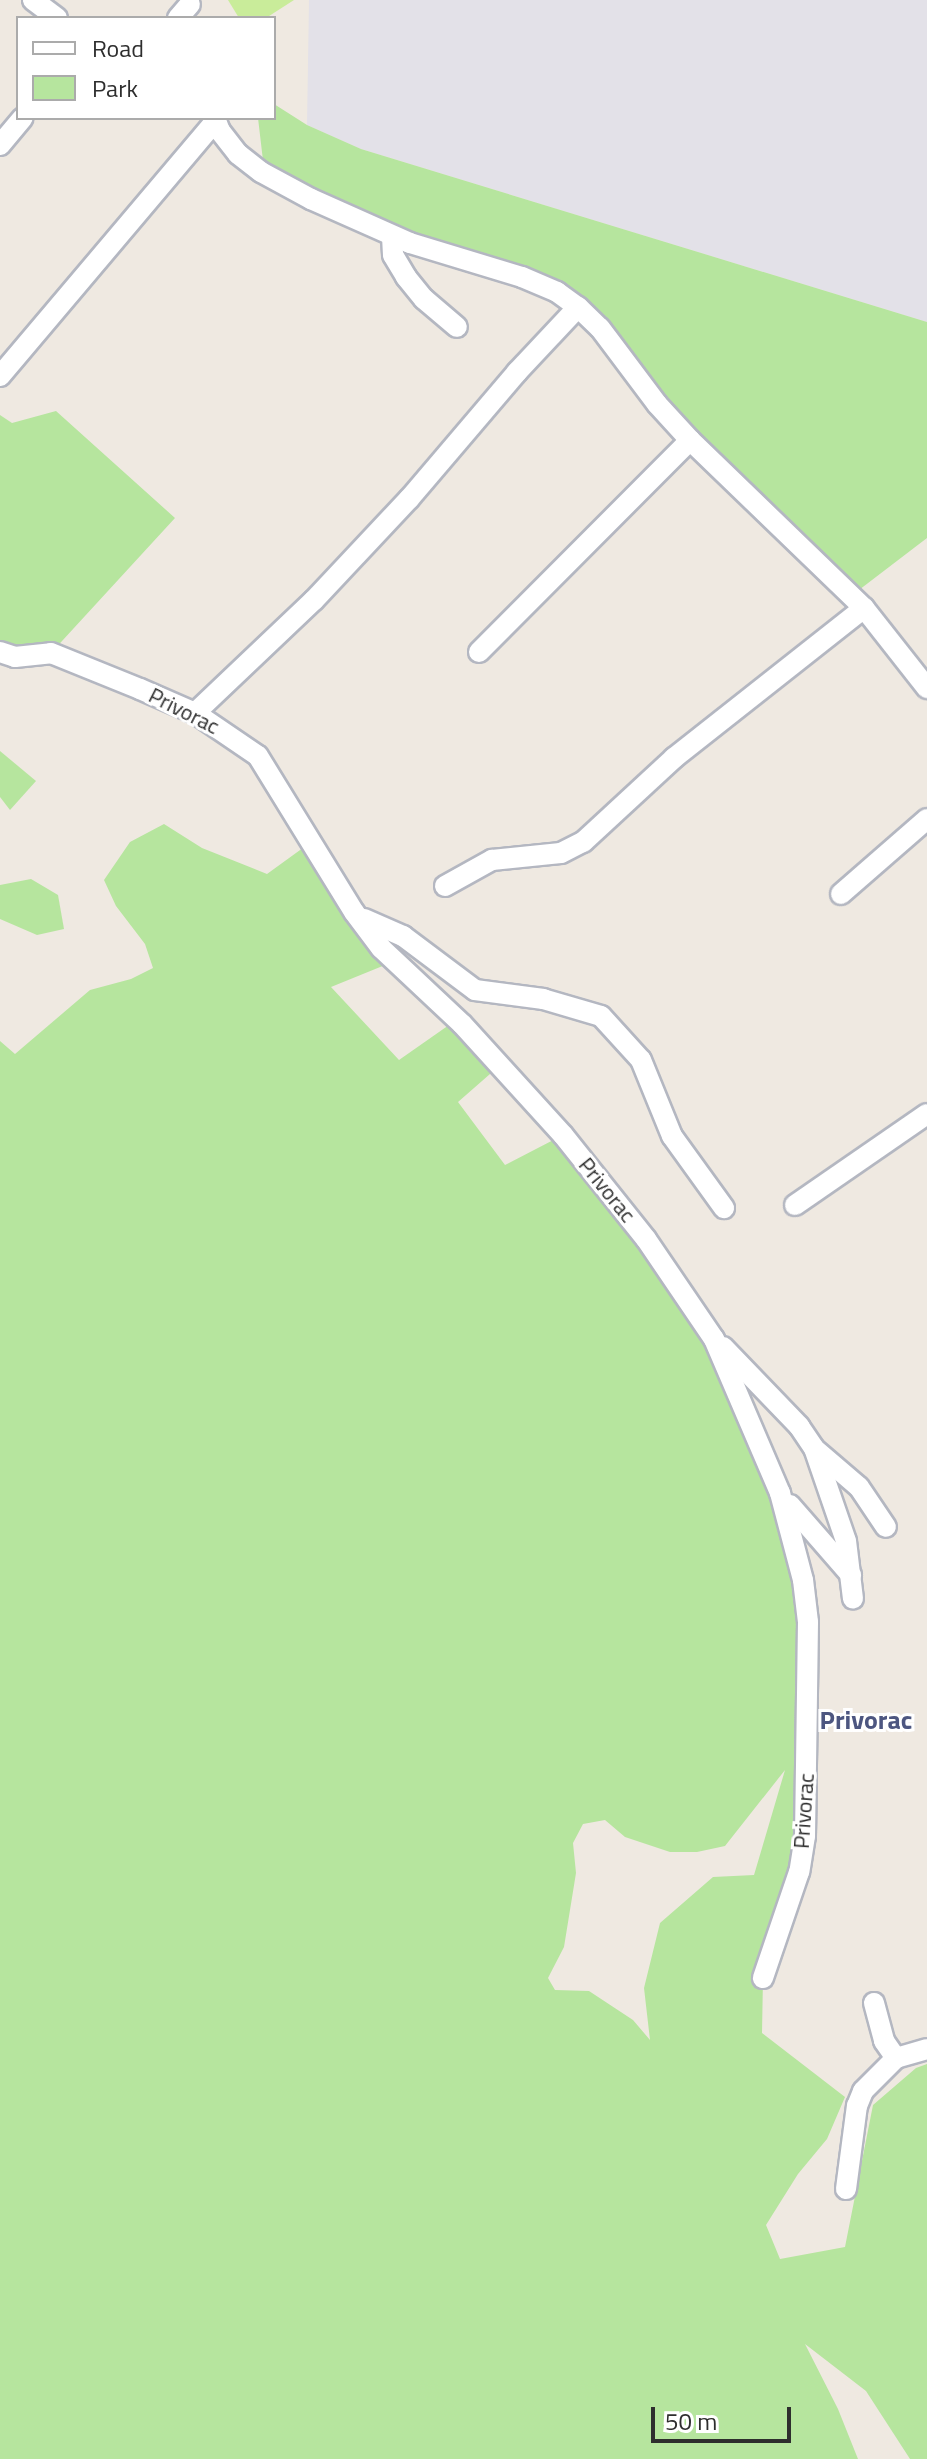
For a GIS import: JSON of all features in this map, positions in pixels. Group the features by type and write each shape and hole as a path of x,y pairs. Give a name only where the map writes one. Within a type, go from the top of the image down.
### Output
{"street":[{"path":"33,0 54,16"},
{"path":"0,145 21,120"},
{"path":"0,376 215,120"},
{"path":"216,120 220,131 238,154 261,172 311,199 392,236 522,277 557,292 578,307 600,328 657,404 690,440 864,608 927,688"},
{"path":"392,236 393,255 406,277 424,299 457,327"},
{"path":"195,713 314,600 409,499 517,372 578,307"},
{"path":"479,652 690,440"},
{"path":"445,886 492,860 561,853 583,842 674,758 864,608"},
{"name":"Privorac","path":"0,652 15,657 51,653 195,713 258,756 354,912 399,968 462,1024 563,1135 646,1239 714,1339 780,1493 803,1580 808,1622 807,1798 799,1872 763,1978"},
{"path":"841,894 927,819"},
{"path":"354,912 403,936 475,990 492,995 543,999 601,1016 641,1060 672,1136 724,1208"},
{"path":"795,1205 927,1114"},
{"path":"714,1339 799,1426 814,1448 859,1487 886,1527"},
{"path":"814,1448 846,1541 853,1599"},
{"path":"780,1493 807,1529 851,1575"},
{"path":"874,2003 884,2041 896,2058"},
{"path":"846,2189 857,2106 870,2083 896,2058 927,2049"}],"shaded area":[{"path":"309,0 927,0 927,322 361,149 307,125"}],"green space":[{"path":"228,0 294,0 269,16 238,16"},
{"path":"276,105 307,125 361,149 927,322 927,538 855,593 692,432 592,313 397,232 264,169 258,120 276,120"},
{"path":"56,411 175,518 51,653 0,648 0,415 12,423"},
{"path":"0,751 36,781 10,810 0,797"},
{"path":"164,824 202,848 267,874 307,845 390,963 331,987 399,1060 449,1025 498,1067 458,1102 505,1165 563,1135 714,1339 803,1580 807,1798 763,1978 762,2033 845,2097 827,2139 798,2174 766,2225 780,2259 845,2247 873,2105 916,2068 927,2064 927,2459 910,2459 866,2391 805,2344 838,2409 858,2459 0,2459 0,1041 15,1054 90,990 131,979 153,968 145,944 116,906 104,880 130,842","holes":["785,1770 754,1875 713,1877 660,1923 644,1988 650,2040 633,2020 589,1991 555,1990 548,1978 564,1947 576,1873 573,1843 583,1824 605,1820 625,1837 670,1852 697,1852 725,1846"]},
{"path":"31,879 58,895 64,929 37,935 0,919 0,885"}],"district":[{"name":"Privorac","path":"866,1720"}]}
